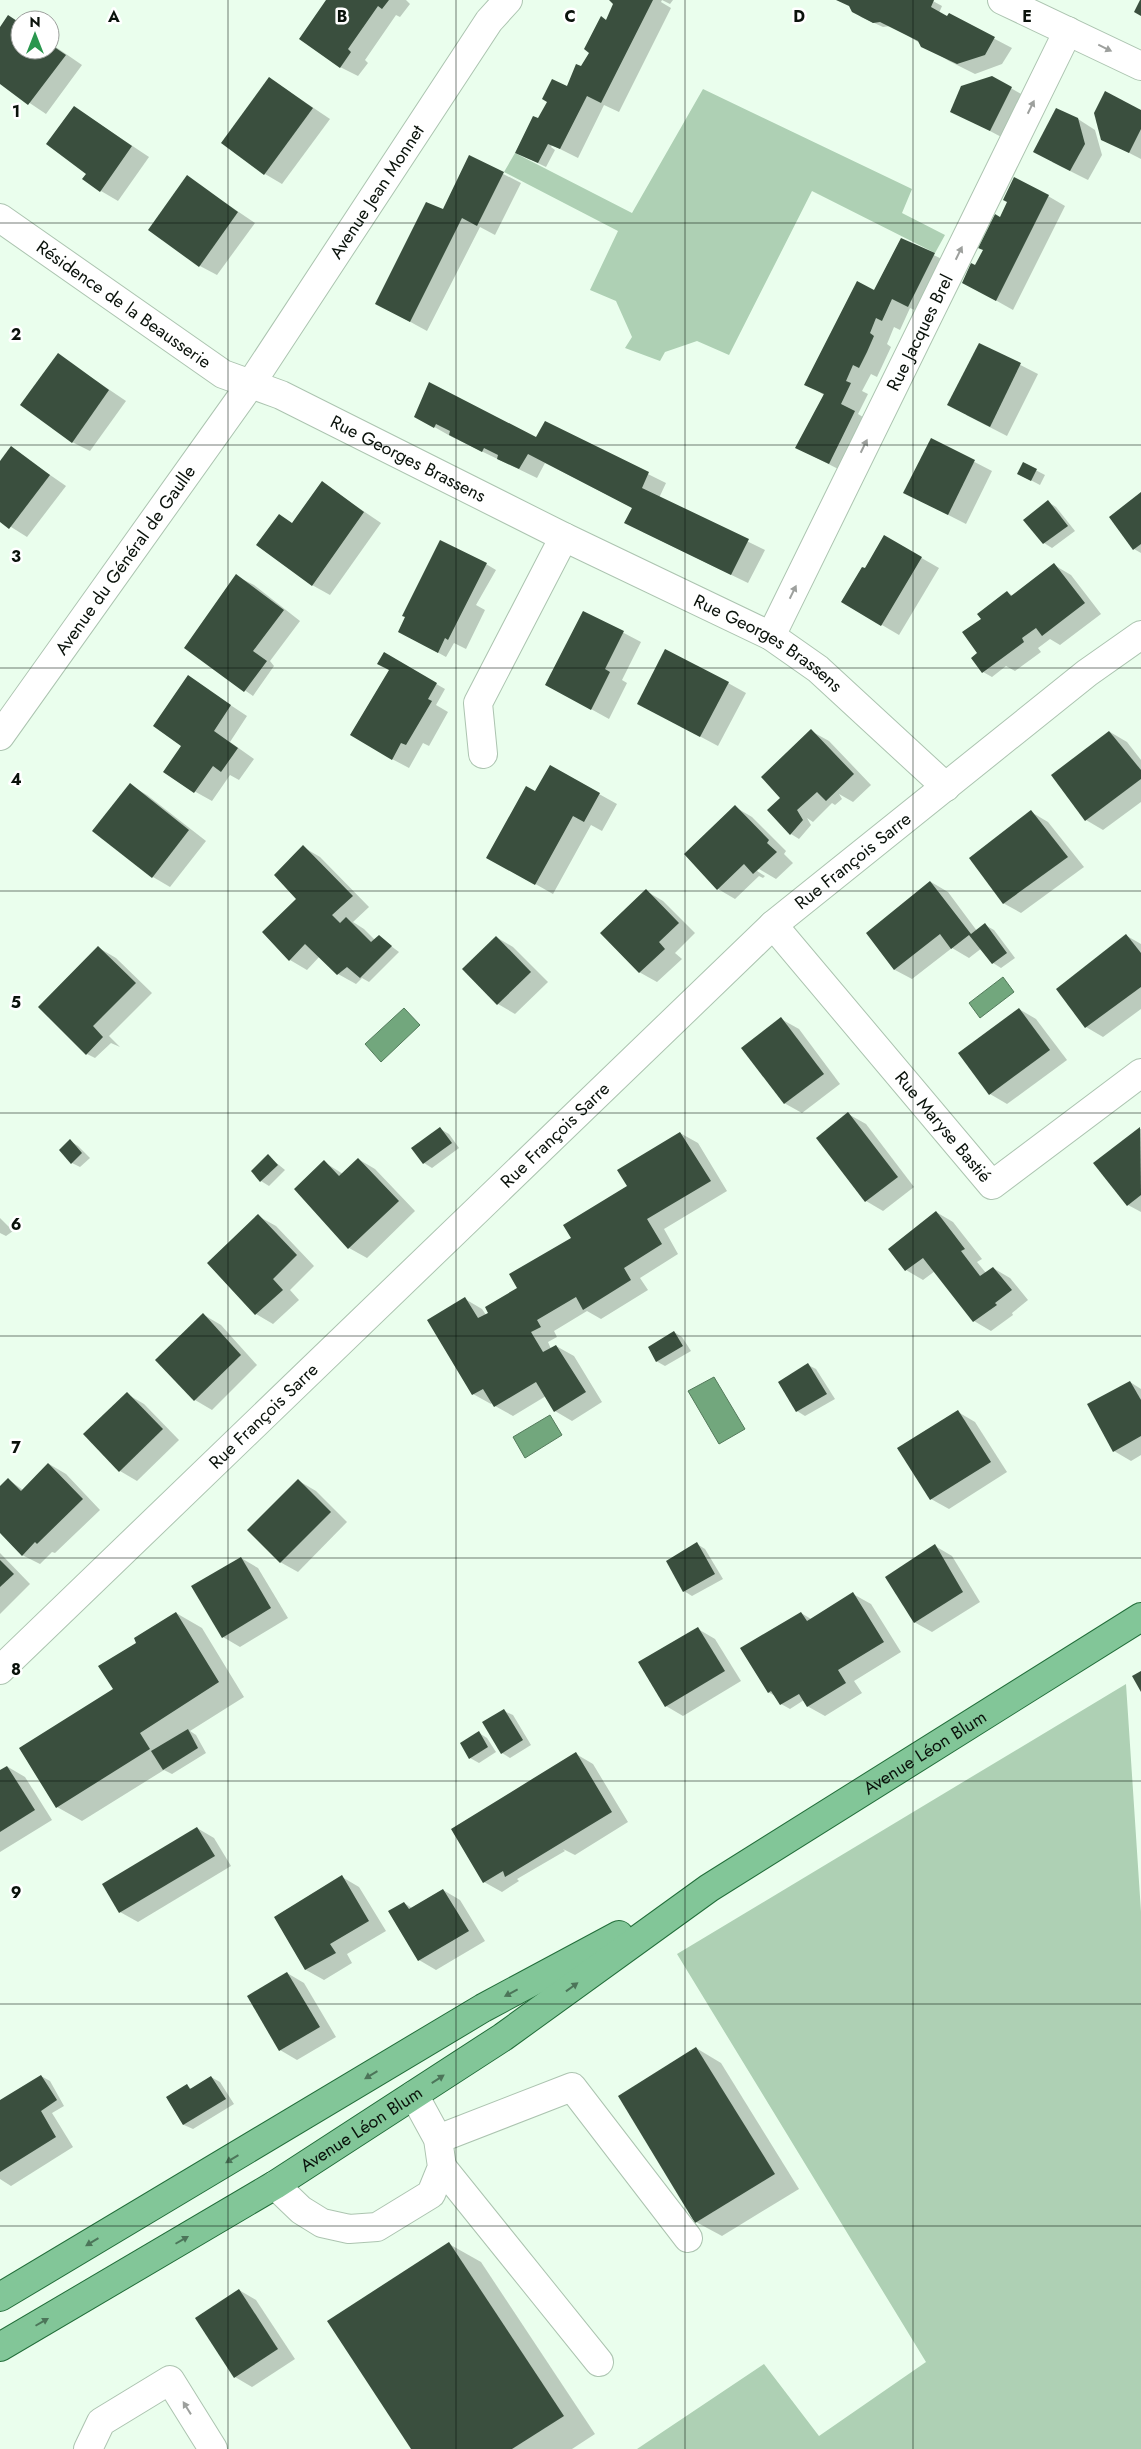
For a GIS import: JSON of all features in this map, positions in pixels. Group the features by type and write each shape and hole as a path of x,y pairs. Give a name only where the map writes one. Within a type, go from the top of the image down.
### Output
{"main road":[{"name":"Avenue Léon Blum","path":"0,2347 275,2185 503,2038 709,1888 1141,1617"},
{"name":"Avenue Léon Blum","path":"0,2296 483,2008 709,1888"}],"street":[{"name":"Avenue Jean Monnet","path":"250,385 484,29 508,0"},
{"path":"1002,0 1141,66"},
{"name":"Rue Jacques Brel","path":"771,636 1068,31"},
{"name":"Résidence de la Beausserie","path":"0,218 223,374 250,385"},
{"name":"Rue Georges Brassens","path":"250,385 282,395 564,537 771,636 818,669 946,787"},
{"name":"Avenue du Général de Gaulle","path":"0,736 250,385"},
{"path":"484,754 478,703 564,537"},
{"name":"Rue François Sarre","path":"0,1670 773,925 1088,673 1141,635"},
{"name":"Rue Maryse Bastié","path":"773,925 992,1185 1141,1073"},
{"path":"438,2139 572,2087 688,2238"},
{"path":"275,2185 301,2210 322,2223 349,2228 377,2226 431,2194 442,2168 438,2139 414,2095"},
{"path":"442,2168 599,2362"},
{"path":"88,2449 101,2422 170,2380 213,2449"}],"shaded area":[{"path":"703,89 912,189 902,213 945,235 935,253 812,191 729,355 697,341 665,352 660,361 625,348 632,337 616,301 590,290 618,231 504,172 515,153 632,213"},
{"path":"1003,977 1014,992 980,1018 969,1003"},
{"path":"404,1008 420,1025 381,1062 365,1044"},
{"path":"714,1377 745,1429 719,1444 688,1391"},
{"path":"550,1415 562,1435 525,1458 513,1437"},
{"path":"1126,1684 1141,1912 1141,2449 637,2449 764,2364 819,2436 926,2362 677,1954"}],"building":[{"path":"326,0 389,0 382,9 378,6 348,49 351,52 340,68 299,39"},
{"path":"609,0 653,0 601,103 587,96 560,149 548,144 538,163 515,153 533,116 538,118 547,102 542,99 552,79 567,86 576,64 581,66 589,53 584,49 601,16 606,20 613,4"},
{"path":"836,0 934,0 931,7 947,16 949,13 995,37 985,55 957,64 921,47 918,41 880,22 873,23 852,12 849,6"},
{"path":"1141,0 1141,16 1134,12"},
{"path":"8,15 10,16 10,60 60,60 60,51 66,55 28,105 0,84 0,27"},
{"path":"992,76 1012,87 990,131 950,112 961,86"},
{"path":"269,77 313,108 264,175 221,143"},
{"path":"1105,91 1141,110 1141,129 1129,153 1101,140 1094,113"},
{"path":"74,106 132,146 100,192 82,179 86,174 46,144"},
{"path":"1056,108 1078,118 1085,144 1070,171 1033,152"},
{"path":"469,155 504,172 477,226 462,218 410,322 375,304 426,202 443,209"},
{"path":"187,175 238,212 199,267 148,230"},
{"path":"1014,177 1049,195 996,301 962,283 971,263 975,265 983,250 978,248 995,214 1000,217 1007,202 1003,200"},
{"path":"901,238 935,253 908,307 892,299 882,321 876,318 870,333 874,336 867,352 859,368 853,365 846,381 851,383 841,404 855,411 829,464 795,448 824,394 804,385 857,281 874,290"},
{"path":"979,343 1021,363 990,427 947,405"},
{"path":"58,353 109,390 72,443 20,405"},
{"path":"429,382 536,437 545,421 649,472 642,488 749,539 731,575 624,523 632,508 528,454 519,469 497,459 498,455 484,448 482,452 449,435 450,431 436,424 434,428 414,417"},
{"path":"931,438 975,460 948,515 903,493"},
{"path":"11,446 50,475 9,529 0,522 0,461"},
{"path":"1023,462 1037,469 1031,481 1017,474"},
{"path":"322,481 364,512 312,586 256,545 279,514 292,523"},
{"path":"1141,492 1141,544 1133,550 1109,517"},
{"path":"1048,500 1068,526 1043,544 1023,520"},
{"path":"884,535 922,557 881,626 841,602 862,567 865,568"},
{"path":"440,540 487,563 448,640 445,638 438,653 398,632 405,617 402,616"},
{"path":"1054,563 1085,603 1042,636 1036,628 1022,638 1024,642 982,673 971,658 977,653 962,632 981,619 977,614 1007,591 1011,596"},
{"path":"236,574 284,610 253,651 267,661 244,692 184,648"},
{"path":"583,611 624,631 605,669 610,672 591,710 545,685"},
{"path":"665,649 729,682 700,737 637,704"},
{"path":"384,652 437,683 428,699 432,701 406,745 401,743 392,760 350,735 389,670 377,664"},
{"path":"188,675 231,705 214,731 238,748 221,772 213,766 194,793 163,772 181,746 153,726"},
{"path":"811,729 854,774 826,801 817,792 797,810 803,820 790,835 767,810 780,798 761,777"},
{"path":"1109,731 1141,770 1141,779 1085,821 1051,775"},
{"path":"550,765 600,793 584,822 573,816 535,885 486,858 526,786 535,791"},
{"path":"130,783 189,830 152,878 92,831"},
{"path":"735,805 769,840 767,843 777,852 753,874 744,864 717,890 684,854"},
{"path":"1031,810 1068,857 1003,904 969,858"},
{"path":"303,845 353,896 332,915 340,923 346,917 371,942 379,935 392,946 360,978 347,967 337,975 305,944 289,961 262,932 296,899 274,875"},
{"path":"930,881 971,934 985,923 1007,953 992,964 969,935 951,949 940,934 894,970 866,933"},
{"path":"646,889 679,923 659,942 665,949 639,973 600,933"},
{"path":"1126,934 1141,953 1141,987 1085,1028 1056,989"},
{"path":"496,936 531,972 497,1005 462,969"},
{"path":"98,946 136,983 93,1026 103,1037 86,1055 38,1007"},
{"path":"1019,1008 1050,1050 989,1095 958,1053"},
{"path":"781,1017 824,1074 784,1104 741,1048"},
{"path":"848,1112 898,1177 865,1202 816,1138"},
{"path":"440,1127 452,1143 423,1164 411,1148"},
{"path":"1140,1127 1141,1195 1127,1206 1093,1163"},
{"path":"680,1132 711,1181 647,1219 662,1244 624,1268 631,1280 583,1310 576,1297 537,1320 541,1327 531,1332 543,1352 556,1345 586,1392 554,1412 536,1382 494,1407 483,1389 472,1395 427,1320 465,1297 478,1318 488,1313 485,1307 517,1288 509,1274 571,1238 563,1225 627,1186 617,1170"},
{"path":"70,1139 82,1153 71,1164 59,1150"},
{"path":"268,1154 278,1165 260,1182 251,1171"},
{"path":"358,1158 399,1201 348,1249 294,1189 324,1160 339,1176"},
{"path":"936,1211 965,1249 961,1251 980,1276 993,1267 1012,1290 995,1303 997,1305 973,1322 923,1258 905,1271 888,1249"},
{"path":"258,1214 297,1255 273,1279 283,1290 255,1315 207,1263"},
{"path":"203,1313 241,1355 194,1401 155,1360"},
{"path":"674,1331 683,1346 656,1362 648,1347"},
{"path":"808,1363 827,1394 796,1412 778,1382"},
{"path":"1130,1381 1141,1400 1141,1436 1113,1452 1087,1404"},
{"path":"127,1392 163,1429 119,1472 83,1434"},
{"path":"958,1410 991,1462 930,1500 897,1448"},
{"path":"48,1463 83,1499 22,1556 0,1533 0,1486 8,1478 21,1491"},
{"path":"298,1479 331,1512 280,1563 247,1530"},
{"path":"697,1542 715,1574 683,1592 666,1561"},
{"path":"935,1544 963,1592 914,1623 885,1577"},
{"path":"241,1557 271,1608 222,1638 191,1586"},
{"path":"0,1560 14,1574 0,1587"},
{"path":"853,1592 884,1642 838,1670 846,1683 807,1707 799,1694 780,1705 771,1691 768,1693 740,1648 801,1612 807,1621"},
{"path":"176,1612 219,1682 140,1733 150,1749 56,1808 19,1748 113,1689 98,1666 136,1643 134,1638"},
{"path":"698,1627 725,1671 665,1707 638,1662"},
{"path":"1141,1671 1141,1692 1132,1676"},
{"path":"504,1709 523,1740 501,1754 482,1722"},
{"path":"188,1729 198,1748 163,1770 151,1751"},
{"path":"479,1731 488,1747 469,1759 460,1743"},
{"path":"576,1752 612,1812 505,1877 503,1871 483,1883 451,1829"},
{"path":"7,1766 35,1810 0,1832 0,1770"},
{"path":"197,1827 215,1856 119,1913 102,1884"},
{"path":"342,1875 369,1921 330,1944 336,1953 305,1970 274,1917"},
{"path":"443,1889 469,1931 418,1961 388,1911 404,1902 409,1909"},
{"path":"287,1972 320,2027 279,2051 247,1996"},
{"path":"696,2047 775,2174 695,2223 618,2096"},
{"path":"41,2075 57,2100 41,2111 56,2137 0,2172 0,2100"},
{"path":"211,2076 226,2099 183,2125 166,2097 187,2084 190,2089"},
{"path":"449,2242 564,2416 512,2449 411,2449 327,2321"},
{"path":"239,2289 278,2349 234,2378 195,2318"}]}
